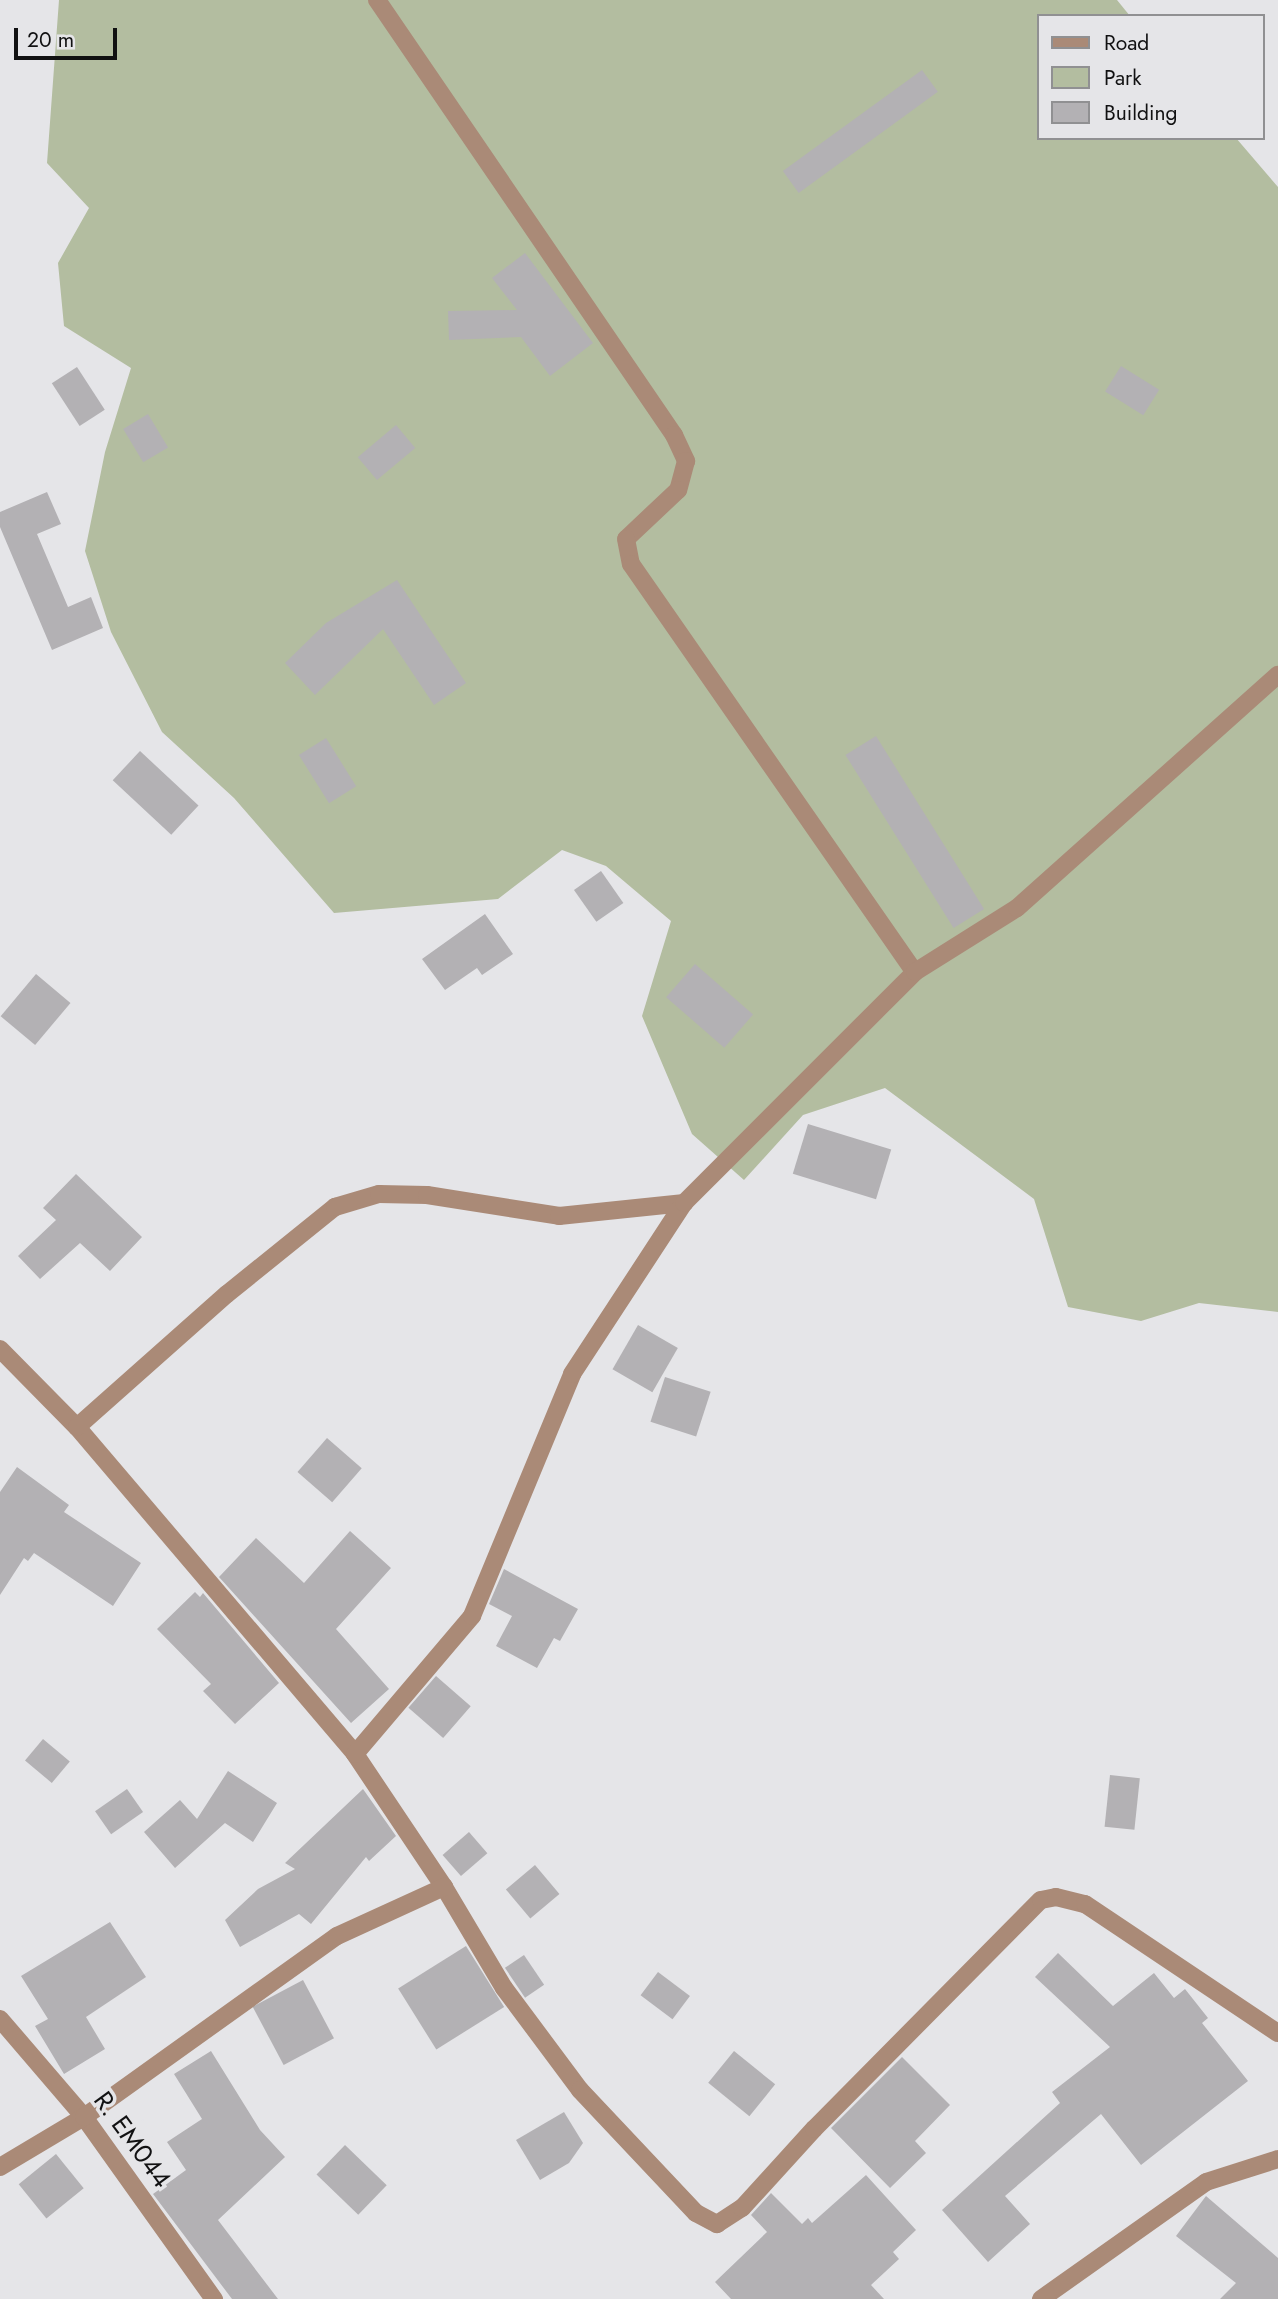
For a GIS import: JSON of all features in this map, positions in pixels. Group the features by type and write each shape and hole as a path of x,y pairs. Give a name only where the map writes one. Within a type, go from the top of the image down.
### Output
{"street":[{"path":"377,0 674,435 686,461 678,489 625,540 631,564 915,972"},
{"path":"355,1754 472,1616 572,1374 684,1203 915,972 1017,908 1278,676"},
{"path":"77,1427 227,1294 335,1207 379,1194 427,1195 559,1216 684,1203"},
{"path":"0,1349 77,1427 355,1754 444,1887 503,1988 580,2090 696,2213 717,2224 741,2208 814,2129 1041,1900 1056,1897 1085,1905 1278,2033"},
{"path":"0,2167 84,2117 337,1937 444,1887"},
{"name":"R. EM044","path":"0,2019 84,2117 214,2299"},
{"path":"1041,2299 1206,2182 1278,2159"}],"green space":[{"path":"59,0 1117,0 1128,14 1036,14 1036,140 1238,140 1278,187 1278,1312 1199,1303 1141,1321 1068,1307 1034,1199 885,1088 803,1115 744,1180 692,1134 642,1016 671,921 606,866 562,850 498,899 334,913 234,798 162,732 111,632 85,551 105,452 131,368 64,326 58,263 89,208 47,163"}],"building":[{"path":"922,70 938,92 799,193 783,171"},
{"path":"525,253 593,343 550,376 521,337 449,340 448,311 517,310 492,278"},
{"path":"1121,366 1159,390 1143,415 1105,391"},
{"path":"77,367 105,410 80,426 52,383"},
{"path":"148,414 168,447 143,462 123,429"},
{"path":"396,425 415,448 377,480 358,457"},
{"path":"47,492 61,524 37,534 68,607 91,597 103,628 52,650 0,527 0,512"},
{"path":"397,580 466,683 434,705 383,629 315,695 285,663 326,623"},
{"path":"876,736 984,909 954,928 845,755"},
{"path":"326,738 356,786 329,803 299,755"},
{"path":"140,751 199,806 171,835 113,780"},
{"path":"601,871 623,903 596,922 574,890"},
{"path":"485,914 513,954 482,975 477,968 445,990 422,959"},
{"path":"695,964 753,1015 724,1048 666,997"},
{"path":"36,974 70,1003 35,1045 1,1016"},
{"path":"808,1124 891,1149 876,1199 793,1174"},
{"path":"76,1174 142,1237 110,1271 80,1243 40,1279 18,1256 56,1220 43,1208"},
{"path":"638,1325 678,1348 652,1392 612,1369"},
{"path":"665,1377 711,1392 696,1437 650,1422"},
{"path":"327,1438 362,1468 332,1502 297,1472"},
{"path":"17,1467 69,1505 64,1512 141,1563 113,1606 34,1553 28,1561 24,1558 0,1595 0,1492"},
{"path":"350,1531 391,1568 336,1629 389,1689 351,1723 219,1577 256,1538 304,1583"},
{"path":"504,1569 578,1609 560,1641 554,1638 537,1668 496,1646 512,1616 489,1604"},
{"path":"195,1592 200,1597 203,1593 279,1683 235,1724 203,1691 211,1684 157,1629"},
{"path":"436,1676 471,1706 443,1738 408,1708"},
{"path":"43,1739 70,1761 52,1783 25,1760"},
{"path":"228,1771 277,1803 253,1842 225,1823 175,1868 144,1832 180,1800 197,1819"},
{"path":"1110,1775 1140,1778 1134,1830 1105,1827"},
{"path":"127,1789 143,1812 111,1834 95,1811"},
{"path":"363,1789 396,1836 369,1861 366,1857 311,1924 299,1914 240,1947 225,1920 258,1889 295,1869 285,1863"},
{"path":"469,1832 487,1853 461,1876 443,1855"},
{"path":"535,1865 559,1894 530,1919 506,1889"},
{"path":"110,1922 146,1977 86,2017 105,2049 64,2074 35,2026 48,2019 21,1976"},
{"path":"466,1946 504,2007 436,2049 398,1988"},
{"path":"1058,1953 1113,2006 1154,1973 1174,1998 1185,1989 1208,2018 1202,2023 1248,2081 1141,2165 1101,2114 1005,2196 1030,2224 988,2262 942,2210 1060,2103 1052,2092 1110,2047 1035,1977"},
{"path":"524,1955 544,1985 525,1998 505,1968"},
{"path":"658,1972 690,1996 672,2019 641,1995"},
{"path":"303,1980 334,2038 284,2065 253,2007"},
{"path":"211,2051 260,2130 285,2157 218,2220 278,2299 232,2299 153,2194 186,2170 167,2142 202,2119 174,2074"},
{"path":"734,2051 775,2084 749,2116 708,2083"},
{"path":"902,2057 950,2105 915,2141 926,2153 890,2188 831,2128"},
{"path":"564,2112 583,2143 569,2163 540,2180 516,2140"},
{"path":"345,2145 387,2185 358,2215 317,2174"},
{"path":"56,2154 84,2188 46,2218 19,2184"},
{"path":"866,2175 916,2230 893,2252 899,2259 871,2285 884,2299 731,2299 715,2282 767,2232 751,2215 771,2193 802,2224 808,2218 812,2223"},
{"path":"1206,2196 1278,2258 1278,2299 1220,2299 1236,2283 1176,2236"}]}
